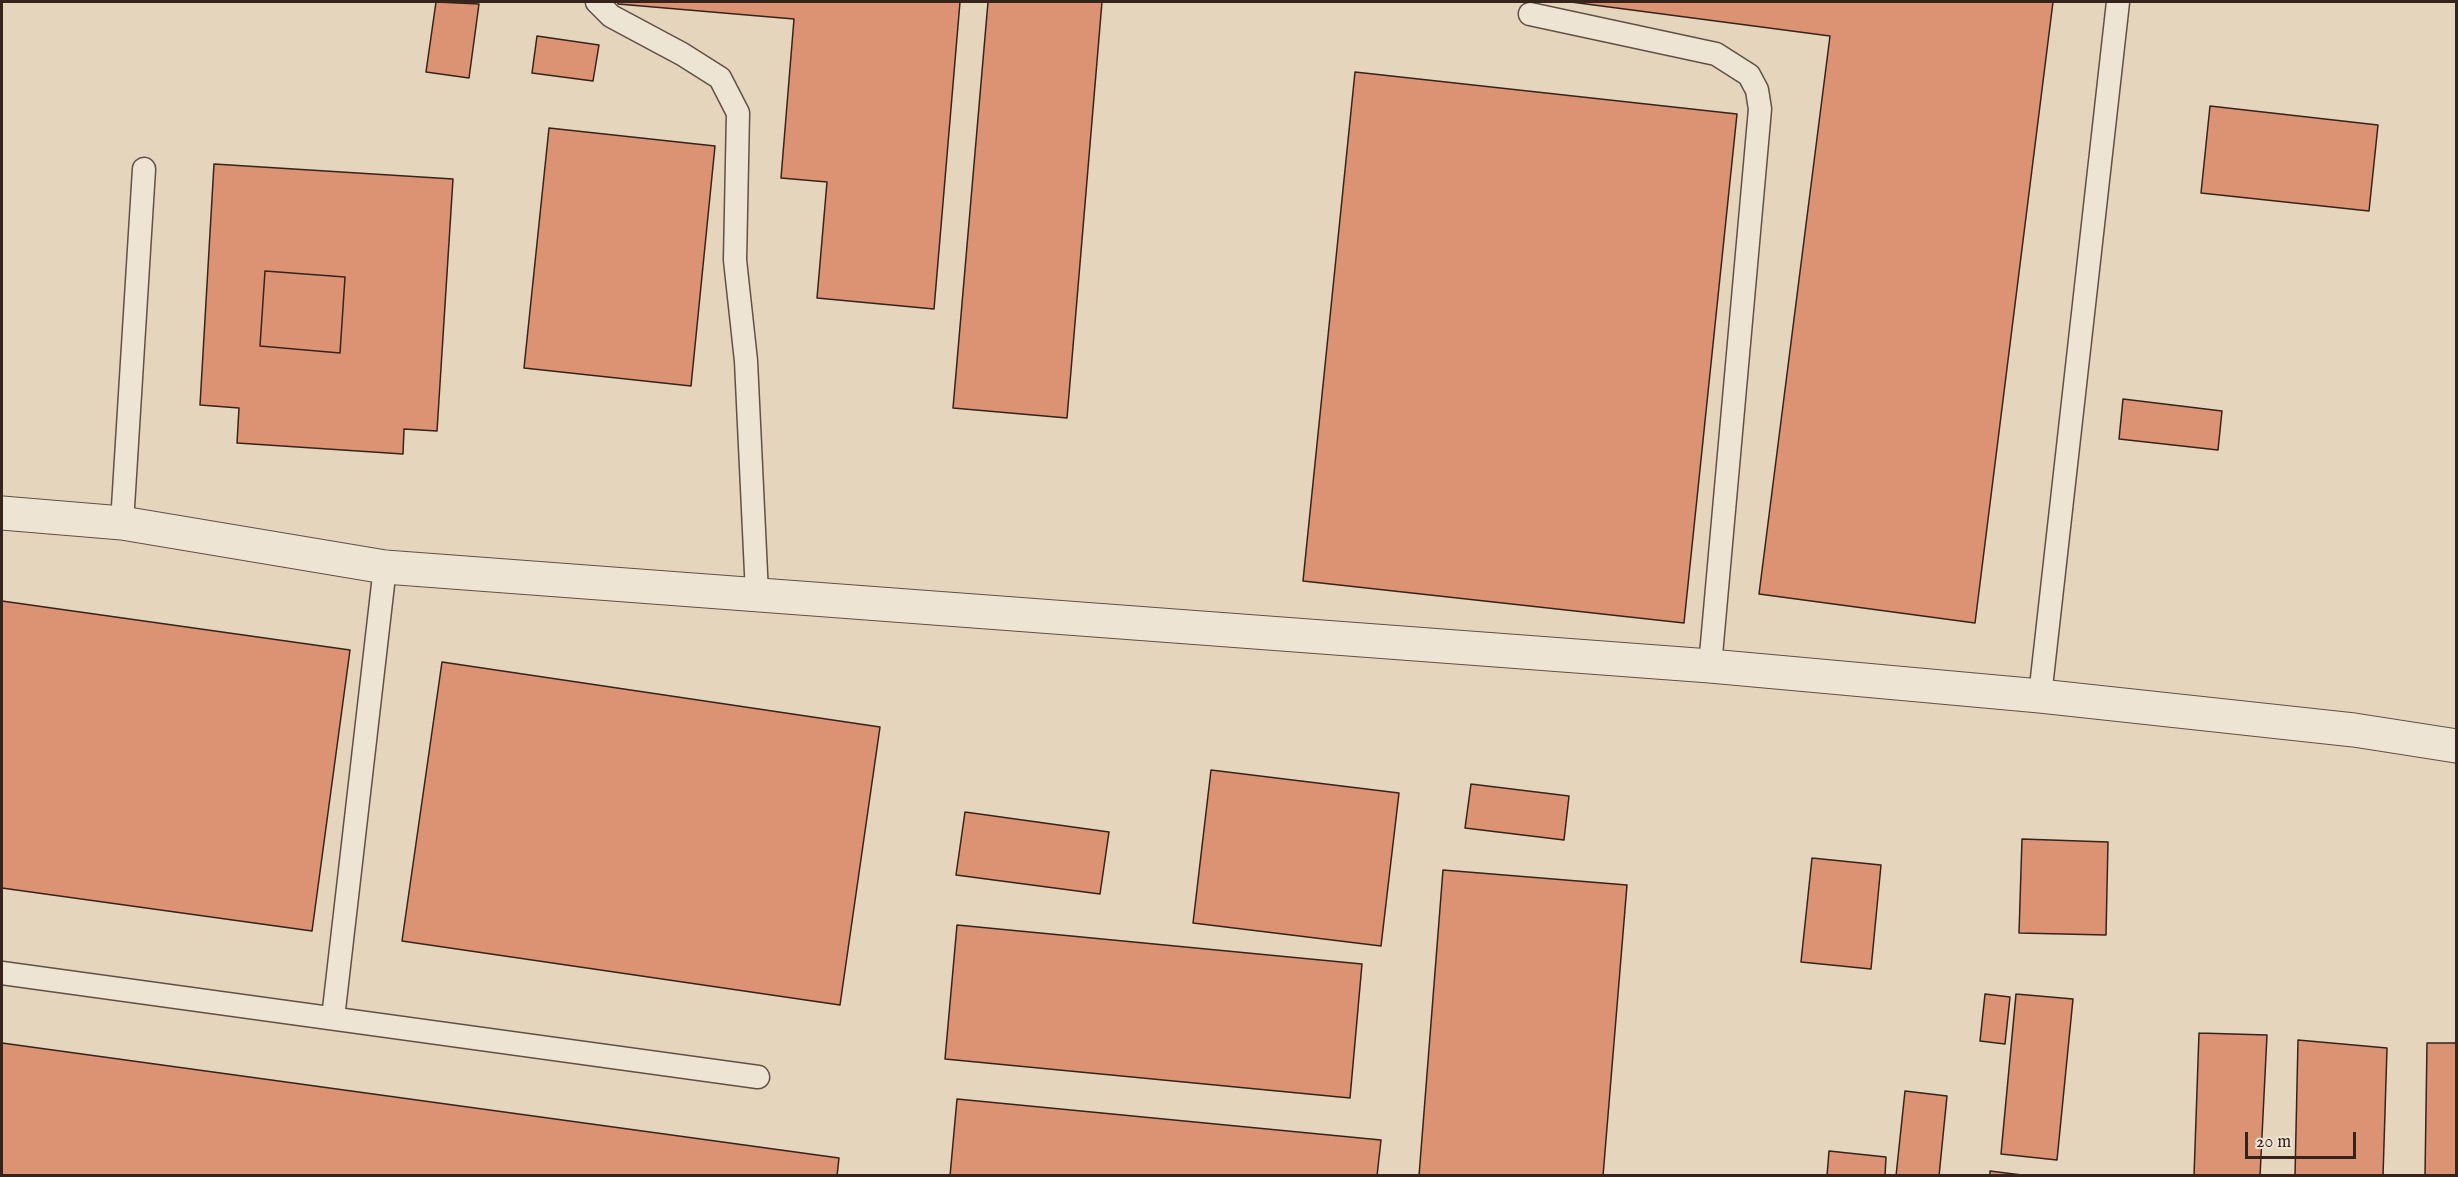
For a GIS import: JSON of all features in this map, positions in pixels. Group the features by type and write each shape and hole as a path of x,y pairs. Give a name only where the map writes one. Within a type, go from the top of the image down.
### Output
{"street":[{"path":"2,513 122,523 385,567 1710,666 2040,696 2354,730 2457,746"}],"lane":[{"path":"597,2 611,16 682,54 720,78 738,114 735,260 746,361 757,594"},
{"path":"2040,696 2118,2"},
{"path":"1530,14 1716,54 1749,75 1757,90 1760,109 1710,666"},
{"path":"122,523 144,169"},
{"path":"333,1018 385,567"},
{"path":"2,973 758,1077"}],"building":[{"path":"436,2 479,4 469,78 426,72"},
{"path":"618,2 960,2 934,309 817,298 827,182 781,178 794,19 618,4"},
{"path":"988,2 1102,2 1067,418 953,408"},
{"path":"1571,2 2053,2 1975,623 1759,594 1830,36"},
{"path":"537,36 599,45 593,81 532,73"},
{"path":"1355,72 1737,114 1684,623 1303,581"},
{"path":"2210,106 2378,125 2369,211 2201,193"},
{"path":"549,128 715,146 691,386 524,368"},
{"path":"214,164 453,179 437,431 404,429 403,454 237,443 239,408 200,405","holes":["265,271 345,277 340,353 260,346"]},
{"path":"265,271 345,277 340,353 260,346"},
{"path":"2123,399 2222,411 2218,450 2119,439"},
{"path":"2,601 350,650 312,931 2,888"},
{"path":"442,662 880,727 840,1005 402,941"},
{"path":"1211,770 1399,793 1381,946 1193,923"},
{"path":"1471,784 1569,796 1564,840 1465,828"},
{"path":"965,812 1109,832 1100,894 956,875"},
{"path":"2022,839 2108,842 2106,935 2019,933"},
{"path":"1812,858 1881,865 1871,969 1801,962"},
{"path":"1443,870 1627,885 1603,1176 1419,1176"},
{"path":"957,925 1362,964 1350,1098 945,1059"},
{"path":"1985,994 2010,997 2005,1044 1980,1041"},
{"path":"2016,994 2073,999 2057,1160 2001,1154"},
{"path":"2199,1033 2267,1035 2260,1176 2194,1176"},
{"path":"2298,1040 2387,1048 2383,1176 2295,1176"},
{"path":"2,1043 839,1158 837,1176 2,1176"},
{"path":"2427,1043 2456,1043 2456,1176 2425,1176"},
{"path":"1905,1091 1947,1096 1939,1176 1896,1176"},
{"path":"957,1099 1381,1140 1377,1176 950,1176"},
{"path":"1829,1151 1886,1157 1885,1176 1827,1176"},
{"path":"1990,1171 2030,1176 1990,1176"}]}
